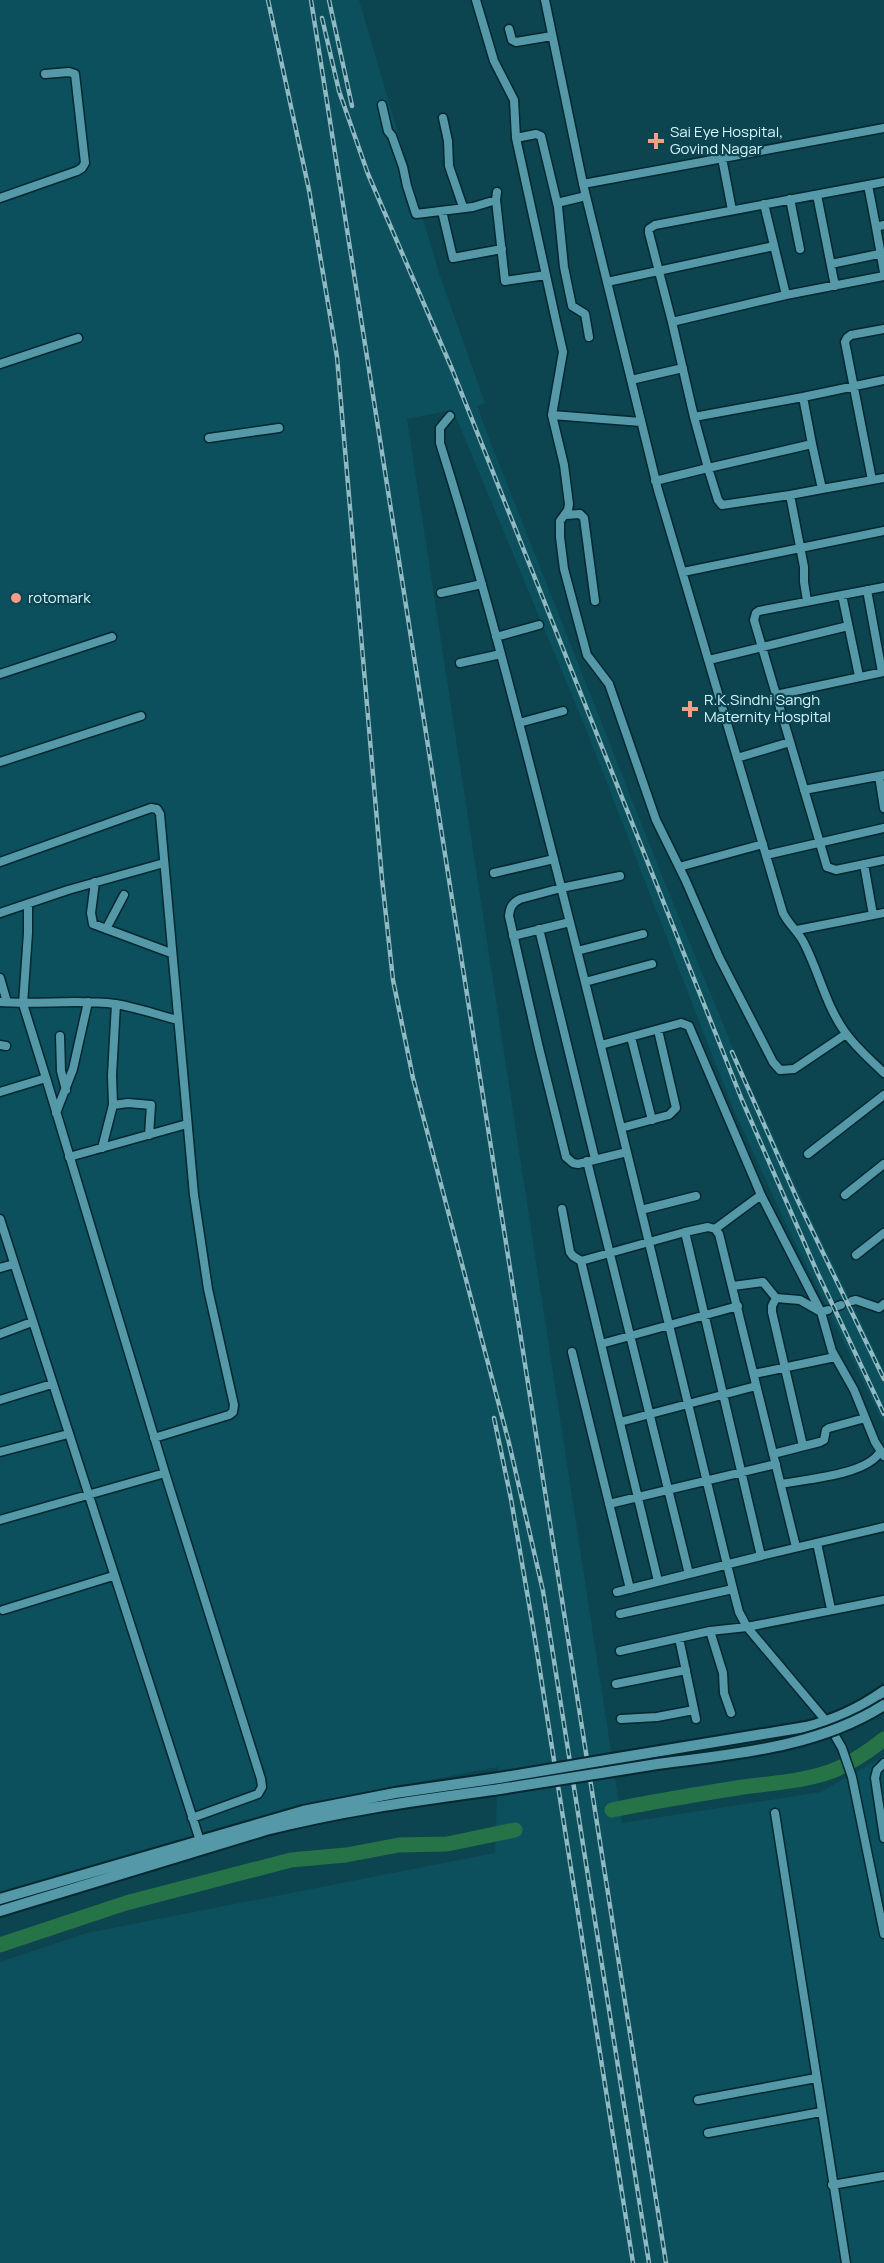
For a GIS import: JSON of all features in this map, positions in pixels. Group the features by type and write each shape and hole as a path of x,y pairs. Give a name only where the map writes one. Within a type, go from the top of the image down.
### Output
{"street":[{"path":"476,0 494,62 514,100 516,138 563,352 552,415 568,497 568,510 558,526 564,569 587,656 609,684 656,819 719,957 772,1062 780,1070 794,1069 846,1034"},
{"path":"545,0 583,184 655,481 783,913 788,924 797,930 805,944 836,1018 846,1034 884,1073"},
{"path":"508,29 512,40 516,42 552,36"},
{"path":"0,198 77,171 85,163 75,74 69,72 45,74"},
{"path":"382,105 388,131 399,156 416,213 473,207 496,196 505,281 546,275"},
{"path":"443,118 448,141 449,166 463,207"},
{"path":"583,184 884,128"},
{"path":"516,138 536,134 541,136 557,203 564,267 572,306 585,315 590,337"},
{"path":"722,158 732,210"},
{"path":"884,182 651,226 649,233 694,417 718,501 722,505 884,478"},
{"path":"672,322 884,274 880,226 868,185"},
{"path":"817,195 835,286"},
{"path":"557,203 586,196"},
{"path":"790,199 800,249"},
{"path":"764,204 786,296"},
{"path":"442,210 453,258 502,249"},
{"path":"607,282 774,246"},
{"path":"831,264 882,254"},
{"path":"872,480 845,342 847,338 884,329"},
{"path":"0,364 78,338"},
{"path":"631,380 683,368"},
{"path":"694,417 884,380"},
{"path":"803,397 822,489"},
{"path":"552,415 641,422"},
{"path":"450,416 440,428 440,443 501,654 570,922 739,1612 747,1627 835,1732 852,1777 880,1889 884,1934"},
{"path":"209,438 279,428"},
{"path":"655,481 812,444"},
{"path":"790,495 801,548 807,602"},
{"path":"565,515 580,514 584,518 595,601"},
{"path":"683,572 884,531"},
{"path":"441,593 482,584"},
{"path":"884,587 756,613 754,620 824,862 831,869 884,860"},
{"path":"776,695 883,672 867,590"},
{"path":"842,595 859,676"},
{"path":"496,637 539,625"},
{"path":"709,660 761,645 848,626"},
{"path":"0,674 112,637"},
{"path":"460,663 501,654"},
{"path":"519,723 563,711"},
{"path":"0,762 141,716"},
{"path":"737,758 790,742"},
{"path":"804,790 881,775 884,808"},
{"path":"0,862 151,808 157,809 160,813 171,953 199,1236 218,1340 234,1405 233,1412 229,1415 154,1438"},
{"path":"766,855 884,828"},
{"path":"679,867 763,844"},
{"path":"494,873 554,860"},
{"path":"0,913 95,882 164,863"},
{"path":"864,864 873,915"},
{"path":"620,876 561,888 514,903 510,908 509,916 566,1157 573,1163 627,1152"},
{"path":"95,882 91,920 96,926 171,953"},
{"path":"106,929 124,895"},
{"path":"28,903 23,1004 154,1438 261,1779 262,1788 258,1794 192,1818"},
{"path":"797,930 884,913"},
{"path":"513,936 570,922"},
{"path":"539,929 630,1335 689,1574"},
{"path":"577,951 643,934"},
{"path":"585,982 652,964"},
{"path":"0,978 3,1002 23,1004 65,1001 116,1004 178,1020"},
{"path":"56,1113 66,1091 88,1002"},
{"path":"102,1148 113,1105 116,1004"},
{"path":"601,1045 681,1023 688,1026 761,1195 824,1311 835,1357 854,1390 882,1454 858,1468 781,1484"},
{"path":"621,1128 669,1115 676,1108 658,1030"},
{"path":"60,1036 61,1071 66,1091"},
{"path":"631,1037 652,1120"},
{"path":"0,1092 46,1078"},
{"path":"807,1154 884,1095"},
{"path":"113,1105 128,1103 151,1105 149,1135"},
{"path":"69,1157 187,1124"},
{"path":"845,1195 884,1164"},
{"path":"715,1229 761,1195"},
{"path":"641,1210 696,1196"},
{"path":"562,1209 570,1252 581,1261 658,1581"},
{"path":"0,1219 201,1845"},
{"path":"581,1261 708,1227 715,1229 719,1234 796,1547"},
{"path":"685,1232 761,1556"},
{"path":"856,1255 884,1233"},
{"path":"0,1268 14,1264"},
{"path":"733,1286 763,1282 776,1298 800,1300 824,1311"},
{"path":"776,1298 772,1312 803,1446"},
{"path":"852,1301 856,1300 879,1308 884,1304"},
{"path":"601,1344 738,1306"},
{"path":"0,1334 32,1322"},
{"path":"572,1352 630,1589"},
{"path":"754,1374 835,1357"},
{"path":"0,1400 52,1384"},
{"path":"620,1422 756,1386"},
{"path":"773,1454 824,1440 824,1433 829,1428 865,1418"},
{"path":"0,1452 68,1434"},
{"path":"609,1504 776,1464"},
{"path":"0,1520 165,1473"},
{"path":"617,1593 658,1581 884,1527"},
{"path":"817,1543 831,1610"},
{"path":"3,1610 113,1576"},
{"path":"620,1614 733,1589"},
{"path":"620,1651 710,1631 747,1627 884,1600"},
{"path":"710,1631 723,1673 724,1693 731,1713"},
{"path":"621,1719 695,1714 679,1638"},
{"path":"616,1684 686,1670"},
{"path":"0,1899 201,1845 336,1813 600,1767 806,1727 827,1722 853,1711 884,1691"},
{"path":"600,1767 651,1765 776,1746 820,1736 862,1719 884,1705"},
{"path":"884,1763 877,1770 875,1778 884,1838"},
{"path":"775,1813 846,2263"},
{"path":"0,1911 201,1845"},
{"path":"698,2100 816,2078"},
{"path":"708,2133 821,2112"},
{"path":"832,2185 884,2176"}],"shaded area":[{"path":"0,0 359,0 439,273 485,403 477,406 487,433 661,873 733,1048 813,1223 884,1370 884,1424 784,1220 732,1106 586,729 453,410 407,419 622,1823 821,1792 884,1756 884,2263 0,2263 0,1962 87,1933 495,1853 498,1767 320,1801 0,1896"}],"waterway":[{"path":"612,1810 815,1776 849,1763 884,1739"},
{"path":"0,1945 126,1903 291,1860 346,1855 399,1845 447,1844 515,1830"}],"railway":[{"path":"268,0 309,190 337,357 382,879 393,980 413,1078 509,1443 543,1591 649,2263"},
{"path":"311,0 666,2263"},
{"path":"329,0 352,106"},
{"path":"322,18 339,91 368,174 452,369 742,1100 818,1274 884,1414"},
{"path":"732,1052 798,1201 884,1379"},
{"path":"494,1418 511,1499 534,1633 633,2263"}],"place":[{"name":"Sai Eye Hospital, Govind Nagar","path":"656,141"},
{"name":"rotomark","path":"16,598"},
{"name":"R.K.Sindhi Sangh Maternity Hospital","path":"690,709"}]}
